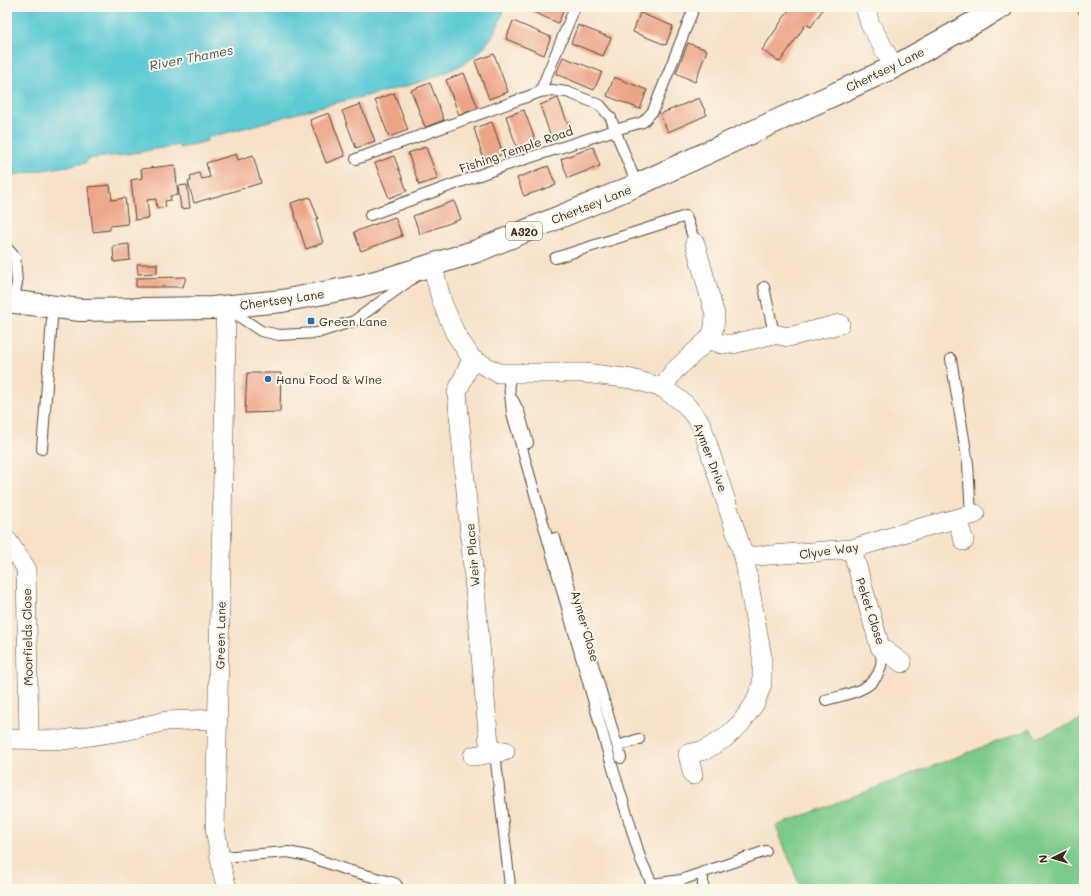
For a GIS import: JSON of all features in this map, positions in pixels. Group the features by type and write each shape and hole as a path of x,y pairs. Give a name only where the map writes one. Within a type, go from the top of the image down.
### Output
{"main road":[{"name":"Chertsey Lane","path":"10,302 80,310 225,307 282,301 360,286 477,251 638,185 894,67 1002,7"}],"street":[{"path":"865,7 870,24 894,67"},
{"path":"663,388 673,372 710,338 714,328 715,315 695,243"},
{"name":"Aymer Drive","path":"432,264 442,302 455,333 472,359 498,373 585,373 632,379 663,388 685,404 701,424 744,557 762,657 762,684 755,703 741,723 725,738 706,750 688,754 693,775"},
{"name":"Green Lane","path":"225,307 226,341 215,828 227,889"},
{"path":"710,338 721,344 733,344 774,334 788,337 840,324"},
{"name":"Weir Place","path":"472,359 457,392 491,753"},
{"path":"964,541 968,516"},
{"name":"Clyve Way","path":"744,557 781,556 852,549 920,528 968,516"},
{"name":"Moorfields Close","path":"7,540 26,568 29,740"},
{"name":"Peket Close","path":"852,549 880,647 902,663"},
{"path":"7,740 63,740 129,730 166,721 218,719"}],"lane":[{"path":"540,92 575,7"},
{"path":"1082,7 1084,11"},
{"name":"Fishing Temple Road","path":"370,215 504,166 643,122 653,110 692,13"},
{"path":"356,159 540,92 552,90 567,92 600,106 611,118 638,185"},
{"path":"556,258 686,216 695,243"},
{"path":"7,248 15,257 16,283 10,302"},
{"path":"225,307 261,331 279,335 317,333 354,321 432,264"},
{"path":"764,287 774,334"},
{"path":"42,449 53,307"},
{"path":"951,359 968,464 968,516"},
{"name":"Aymer Close","path":"508,374 512,413 641,860 652,884 681,880 703,872"},
{"name":"Aymer Close","path":"511,397 519,412 621,758"},
{"path":"826,700 867,687 875,680 881,665 880,647"},
{"path":"618,746 639,739"},
{"path":"491,753 510,886"},
{"path":"703,889 703,872 766,851"},
{"path":"220,857 267,853 295,853 391,882 396,884 398,889"}],"green space":[{"path":"1084,718 1084,889 801,889 776,826 1030,729 1037,738"}],"water":[{"name":"River Thames","path":"7,7 504,7 502,16 490,40 478,54 446,73 427,80 206,138 207,141 180,148 179,145 128,154 87,159 86,163 7,176"}],"building":[{"path":"522,7 565,7 558,23"},
{"path":"666,7 682,7 679,12"},
{"path":"791,7 819,7 823,9 811,27 806,24 780,62 762,50"},
{"path":"640,13 673,26 666,45 633,32"},
{"path":"513,21 551,37 544,55 506,39"},
{"path":"578,25 611,38 603,56 571,43"},
{"path":"688,43 707,50 695,82 676,73"},
{"path":"494,54 508,92 489,99 475,61"},
{"path":"563,57 602,72 594,90 556,74"},
{"path":"464,73 478,108 459,115 446,80"},
{"path":"614,77 647,90 640,109 607,96"},
{"path":"430,83 444,120 425,127 411,90"},
{"path":"394,93 408,130 389,137 375,100"},
{"path":"558,98 570,130 551,137 540,105"},
{"path":"699,98 707,115 668,132 660,114"},
{"path":"360,104 375,141 356,148 342,111"},
{"path":"524,110 536,142 517,148 506,116"},
{"path":"329,113 345,156 326,163 310,120"},
{"path":"492,122 503,154 484,161 474,128"},
{"path":"426,147 438,179 419,185 408,153"},
{"path":"593,147 600,166 568,178 561,159"},
{"path":"236,154 238,160 253,155 261,183 194,203 188,182 191,181 190,176 199,173 202,179 210,177 206,163"},
{"path":"394,156 407,191 389,198 375,163"},
{"path":"175,165 178,195 170,196 171,200 165,201 166,207 157,208 156,199 147,200 149,218 135,220 131,180 142,178 141,169"},
{"path":"548,166 556,185 524,196 517,178"},
{"path":"110,185 112,200 125,198 128,224 110,226 110,230 93,232 88,187"},
{"path":"187,185 190,208 181,209 178,186"},
{"path":"310,197 318,218 316,220 323,243 306,249 291,203"},
{"path":"454,201 461,219 420,234 413,216"},
{"path":"395,217 402,236 361,251 354,232"},
{"path":"129,244 130,260 114,262 113,246"},
{"path":"137,264 157,264 157,273 138,274"},
{"path":"186,277 183,287 136,287 136,278"},
{"path":"247,373 281,373 280,412 245,413"}],"place":[{"name":"Green Lane","path":"311,321"},
{"name":"Hanu Food & Wine","path":"268,379"}]}
